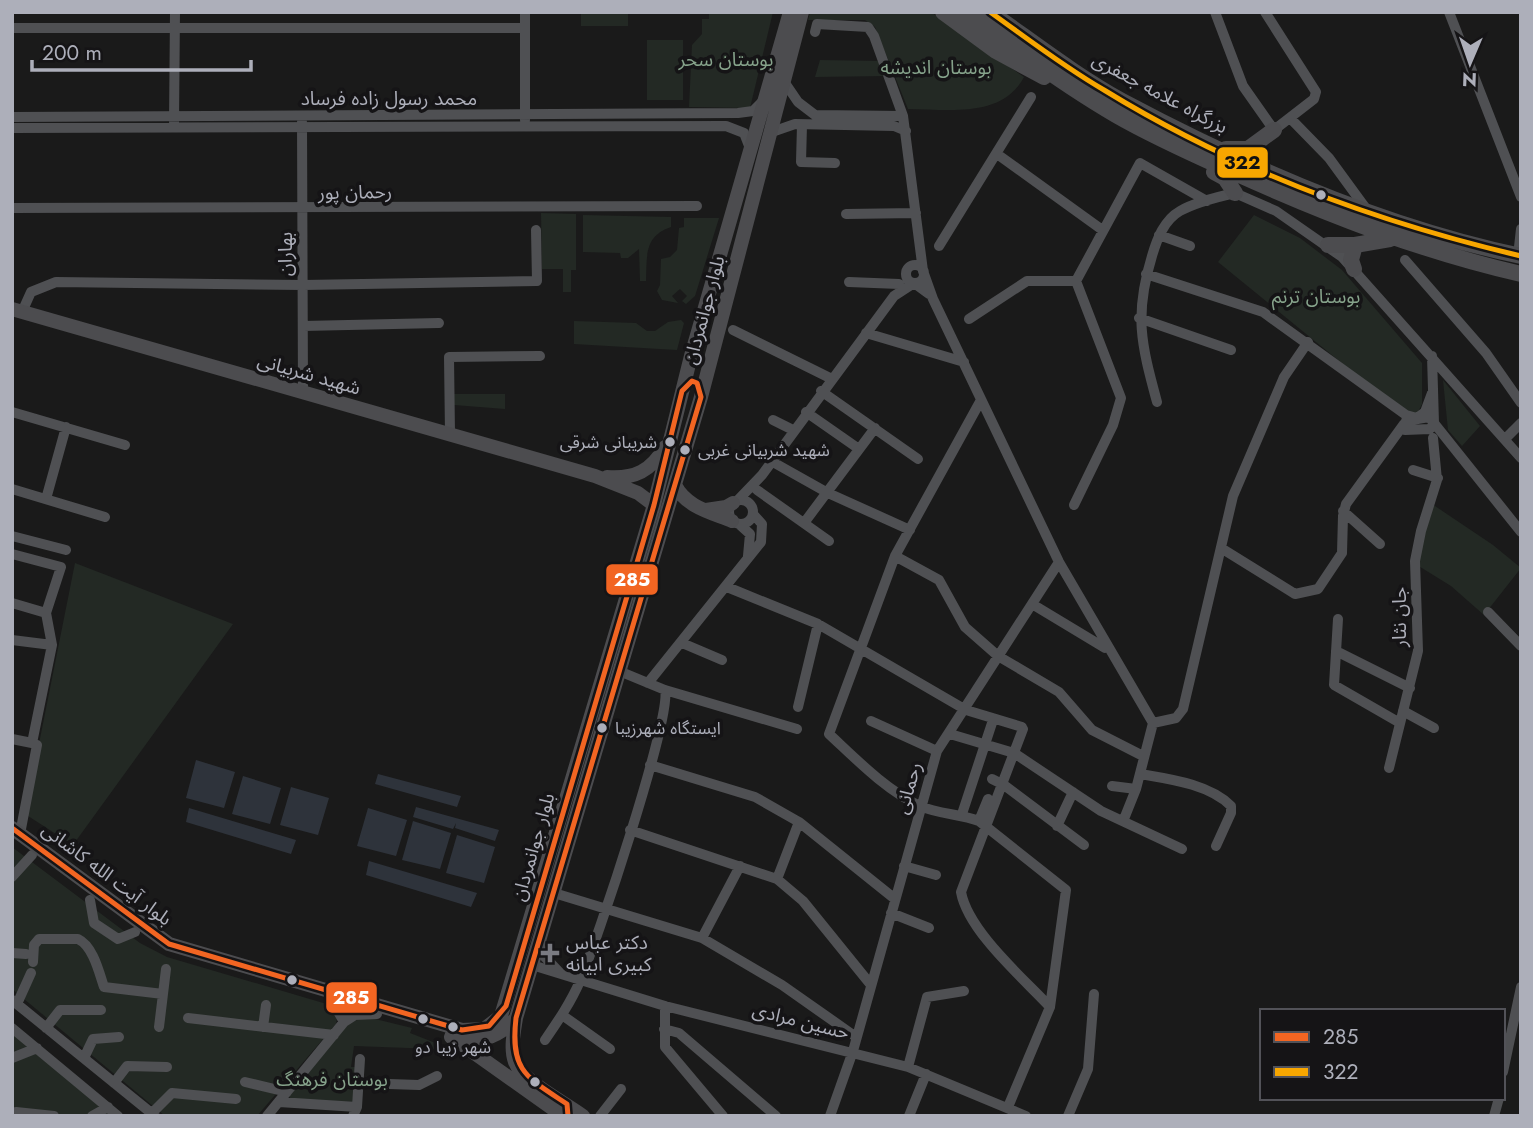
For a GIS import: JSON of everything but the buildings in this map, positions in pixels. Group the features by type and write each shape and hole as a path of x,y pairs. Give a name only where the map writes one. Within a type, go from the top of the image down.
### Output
{"highway":[{"path":"943,12 996,51 1113,113"},
{"name":"بزرگراه علامه جعفری","path":"967,12 1113,113 1198,156 1307,206 1398,240 1521,274"},
{"name":"بزرگراه علامه جعفری","path":"996,15 1121,100 1287,179 1450,239 1520,250"},
{"path":"1220,148 1248,149 1273,130"},
{"path":"1273,130 1266,153 1275,169 1287,179"},
{"path":"1198,156 1204,166 1225,178 1236,193"},
{"path":"1328,245 1398,240"},
{"path":"1354,269 1351,260 1355,245"}],"main road":[{"name":"بلوار جوانمردان","path":"558,1113 515,1062 512,1049 516,1018 619,671 660,509 671,439 691,355 790,12"},
{"name":"بلوار جوانمردان","path":"457,1034 484,1029 494,1024 506,1006 660,509 675,485 702,397 802,12"},
{"name":"شهید شربیانی","path":"17,310 595,476 638,493 660,509"},
{"path":"691,355 695,367 702,368 712,358"},
{"path":"682,391 692,381 697,383 702,397"},
{"name":"شهید شربیانی","path":"595,476 623,478 637,475 659,458 671,439"},
{"path":"675,485 681,496 690,503 736,522"},
{"path":"705,510 726,507 735,502"},
{"path":"660,509 690,503"},
{"name":"بلوار آیت الله کاشانی","path":"15,834 32,855 90,900 165,952 377,1014 457,1034"},
{"name":"بلوار آیت الله کاشانی","path":"15,834 140,926 169,944 457,1034"},
{"path":"457,1034 483,1040 496,1036 516,1018"},
{"path":"457,1034 521,1087 558,1113 583,1116"}],"street":[{"path":"174,122 175,12"},
{"path":"525,12 525,120"},
{"path":"1215,12 1243,86 1273,130 1314,99 1316,92 1265,12"},
{"path":"1449,12 1521,197"},
{"path":"815,32 817,24 868,27 885,62 903,116 918,243 923,271 933,299 1059,562 1107,650 1153,723 1136,789 1124,820"},
{"path":"12,29 525,28"},
{"path":"783,80 798,102 815,115 903,116"},
{"path":"939,246 1031,97"},
{"name":"محمد رسول زاده فرساد","path":"12,117 25,122 645,120 753,111 762,102"},
{"path":"738,113 744,116 745,123 736,128 744,133 751,151"},
{"path":"1290,118 1329,159 1367,210"},
{"name":"محمد رسول زاده فرساد","path":"645,120 736,128"},
{"name":"بهاران","path":"302,121 303,392"},
{"name":"محمد رسول زاده فرساد","path":"12,128 25,122"},
{"path":"769,133 789,125 894,126 906,131"},
{"path":"802,125 801,162 835,163"},
{"path":"998,154 1101,229"},
{"path":"1074,505 1113,425 1121,398 1076,281 1101,229 1140,163 1207,201"},
{"path":"1157,402 1139,318 1146,274 1160,235 1178,212 1236,193 1276,211 1328,245 1354,269 1521,458"},
{"name":"رحمان پور","path":"12,208 302,210 697,206"},
{"path":"846,214 916,213"},
{"path":"1520,250 1521,229"},
{"path":"17,310 31,292 56,282 303,285 537,281 536,230"},
{"path":"1160,235 1190,246"},
{"path":"748,556 750,534 736,522 729,510 762,475 830,378 894,296 918,243"},
{"path":"1405,260 1486,353 1521,403"},
{"path":"907,270 917,265 923,271"},
{"path":"907,270 909,280 933,299"},
{"path":"894,296 922,279 923,271"},
{"path":"1146,274 1264,312 1395,409 1417,418 1429,417 1438,472"},
{"path":"970,319 1027,282 1076,281"},
{"path":"849,282 899,284"},
{"path":"1139,318 1231,350"},
{"path":"303,326 439,323"},
{"path":"733,330 830,378"},
{"path":"866,333 964,362"},
{"path":"1153,723 1176,718 1183,709 1233,496 1284,377 1308,342"},
{"path":"450,434 449,357 540,356"},
{"path":"1432,356 1431,430 1521,532"},
{"path":"821,391 918,459"},
{"path":"1221,548 1295,594 1318,589 1334,570 1345,544 1343,512 1401,427 1425,412 1432,393"},
{"path":"982,400 895,556 829,734 867,769 921,807 962,814 983,825 1066,890 1050,1007 1016,1113"},
{"path":"1395,409 1401,427 1405,430 1431,430"},
{"path":"12,412 125,445"},
{"path":"806,412 859,449"},
{"path":"774,420 793,430"},
{"path":"1506,438 1521,422"},
{"path":"46,499 66,427"},
{"path":"804,523 875,428"},
{"path":"1384,452 1413,432"},
{"path":"1438,472 1444,452 1454,454"},
{"path":"771,461 828,493 910,530"},
{"path":"1413,470 1438,472"},
{"name":"جان نثار","path":"1389,768 1418,651 1415,561 1438,472"},
{"path":"736,522 750,521 762,475"},
{"path":"12,489 105,517"},
{"path":"757,489 829,541"},
{"path":"648,683 761,542 762,524 745,501 735,502"},
{"path":"1343,512 1380,544"},
{"path":"12,536 66,550"},
{"path":"12,554 61,567 46,613 52,645 32,743 12,739"},
{"path":"895,556 939,580 965,627 998,656 1059,692 1092,730 1143,756"},
{"name":"رحمانی","path":"834,1114 937,751 966,710 1059,562"},
{"path":"727,587 818,624 966,710 1022,728 1004,785 983,825"},
{"path":"12,603 46,613"},
{"path":"1032,604 1107,650"},
{"path":"1488,612 1521,646"},
{"path":"1339,619 1334,685 1401,717 1434,728"},
{"path":"798,707 818,624"},
{"path":"12,640 52,645"},
{"path":"682,643 722,660"},
{"path":"1336,650 1410,688"},
{"path":"619,671 665,690 797,729"},
{"path":"545,1040 580,980 650,765 666,707 665,690"},
{"path":"962,814 993,720"},
{"path":"872,721 937,751"},
{"path":"950,734 986,742 1014,753 1101,811 1182,849"},
{"path":"15,834 37,745"},
{"path":"650,765 755,797 799,822 895,899"},
{"path":"1140,774 1196,787 1223,798 1231,806 1231,813 1216,846"},
{"path":"992,779 1004,785 1084,845"},
{"path":"1112,786 1136,789"},
{"path":"1057,826 1073,792"},
{"path":"988,799 983,825 961,892 963,905 1003,957 1050,1007"},
{"path":"777,879 799,822"},
{"path":"630,830 777,879 803,901 871,985"},
{"path":"12,877 32,855"},
{"path":"702,938 740,866"},
{"path":"904,866 936,875"},
{"path":"554,893 702,938 782,985 856,1037"},
{"path":"84,942 94,923 90,900"},
{"path":"891,913 929,928"},
{"path":"94,923 118,939 135,932"},
{"path":"84,942 39,939 15,1002 153,1115 172,1093 236,1099"},
{"path":"84,942 104,986 163,994"},
{"path":"539,943 543,955 562,975"},
{"path":"12,953 31,958"},
{"name":"حسین مرادی","path":"532,965 665,1006 853,1051 926,1074 1016,1113"},
{"path":"159,1027 166,969"},
{"path":"908,1068 927,997 964,991"},
{"path":"1505,1062 1520,991"},
{"path":"1068,1116 1088,1069 1094,994"},
{"path":"332,1001 344,1022"},
{"path":"263,1027 266,1005"},
{"path":"665,1006 665,1047 671,1059 723,1116"},
{"path":"47,1028 60,1010 102,1010"},
{"path":"274,1111 344,1022 355,1015 377,1014"},
{"path":"562,1015 610,1049"},
{"path":"188,1018 334,1035"},
{"path":"12,1028 118,1116"},
{"path":"664,1029 679,1033 776,1116"},
{"path":"84,1058 93,1039 119,1037"},
{"path":"12,1058 37,1048"},
{"path":"274,1111 355,1112 360,1059"},
{"path":"114,1083 127,1066 167,1067"},
{"path":"909,1116 926,1074"},
{"path":"359,1083 419,1085 437,1076"},
{"path":"245,1082 287,1092"},
{"path":"600,1116 621,1089"},
{"path":"92,1116 108,1107"},
{"path":"16,1112 54,1116"}],"green space":[{"path":"581,12 628,12 628,26 581,26"},
{"name":"بوستان سحر","path":"709,12 773,12 750,108 689,107 692,45 702,34 702,19 709,19"},
{"name":"بوستان اندیشه","path":"810,12 931,12 1024,77 1002,100 988,106 956,110 908,109 875,27 865,20 808,20"},
{"path":"647,40 683,40 683,100 647,100"},
{"path":"820,60 881,61 886,76 815,77"},
{"path":"541,213 576,214 576,270 571,270 571,292 563,292 563,269 542,269"},
{"path":"583,215 671,217 671,227 651,241 646,281 640,281 639,249 628,258 621,258 620,253 583,252"},
{"name":"بوستان ترنم","path":"1254,215 1300,238 1342,270 1422,363 1422,404 1416,416 1398,409 1218,262"},
{"path":"684,218 719,218 695,296 686,304 682,301 687,296 680,289 672,296 678,303 662,300 657,291 660,285 661,259 670,257 677,250 679,228 684,227"},
{"path":"681,320 684,323 677,350 574,344 574,321 636,323 647,331 655,331 668,322"},
{"path":"1443,380 1480,426 1462,446 1448,430"},
{"path":"454,394 505,394 505,409 454,405"},
{"path":"1432,504 1493,545 1521,568 1484,615 1451,586 1417,565"},
{"path":"75,563 233,624 73,845 25,814"},
{"path":"12,847 140,943 167,957 330,1005 337,1018 336,1024 257,1116 165,1116 12,989"},
{"name":"بوستان فرهنگ","path":"367,1017 412,1028 410,1033 438,1044 436,1049 354,1046 351,1067 356,1067 354,1102 291,1100 289,1096 348,1023"},
{"path":"12,1029 116,1116 12,1116"}],"shaded area":[{"path":"196,760 235,772 224,808 186,798"},
{"path":"378,774 461,796 457,807 375,784"},
{"path":"243,776 281,788 270,824 232,814"},
{"path":"291,787 329,798 318,835 280,825"},
{"path":"416,807 499,830 495,841 455,828 456,823 453,829 413,817"},
{"path":"189,808 296,840 291,854 186,822"},
{"path":"368,808 407,820 396,856 357,846"},
{"path":"413,821 451,833 440,869 402,860"},
{"path":"457,835 495,847 484,883 446,873"},
{"path":"369,861 477,893 471,907 366,875"}],"transit line":[{"name":"322","path":"990,12 1104,90 1152,118 1254,168 1306,190 1413,227 1521,256"},
{"name":"285","path":"12,828 169,944 462,1030 489,1026 506,1006 654,505 682,391 692,381 697,383 701,397 516,1018 516,1050 524,1071 541,1087 567,1104 568,1116"}],"place":[{"name":"شریبانی شرقی","path":"670,442"},
{"name":"شهید شربیانی غربی","path":"685,450"},
{"name":"ایستگاه شهرزیبا","path":"602,728"},
{"name":"دکتر عباس کبیری ابیانه","path":"550,953"},
{"name":"شهر زیبا دو","path":"453,1027"}]}
